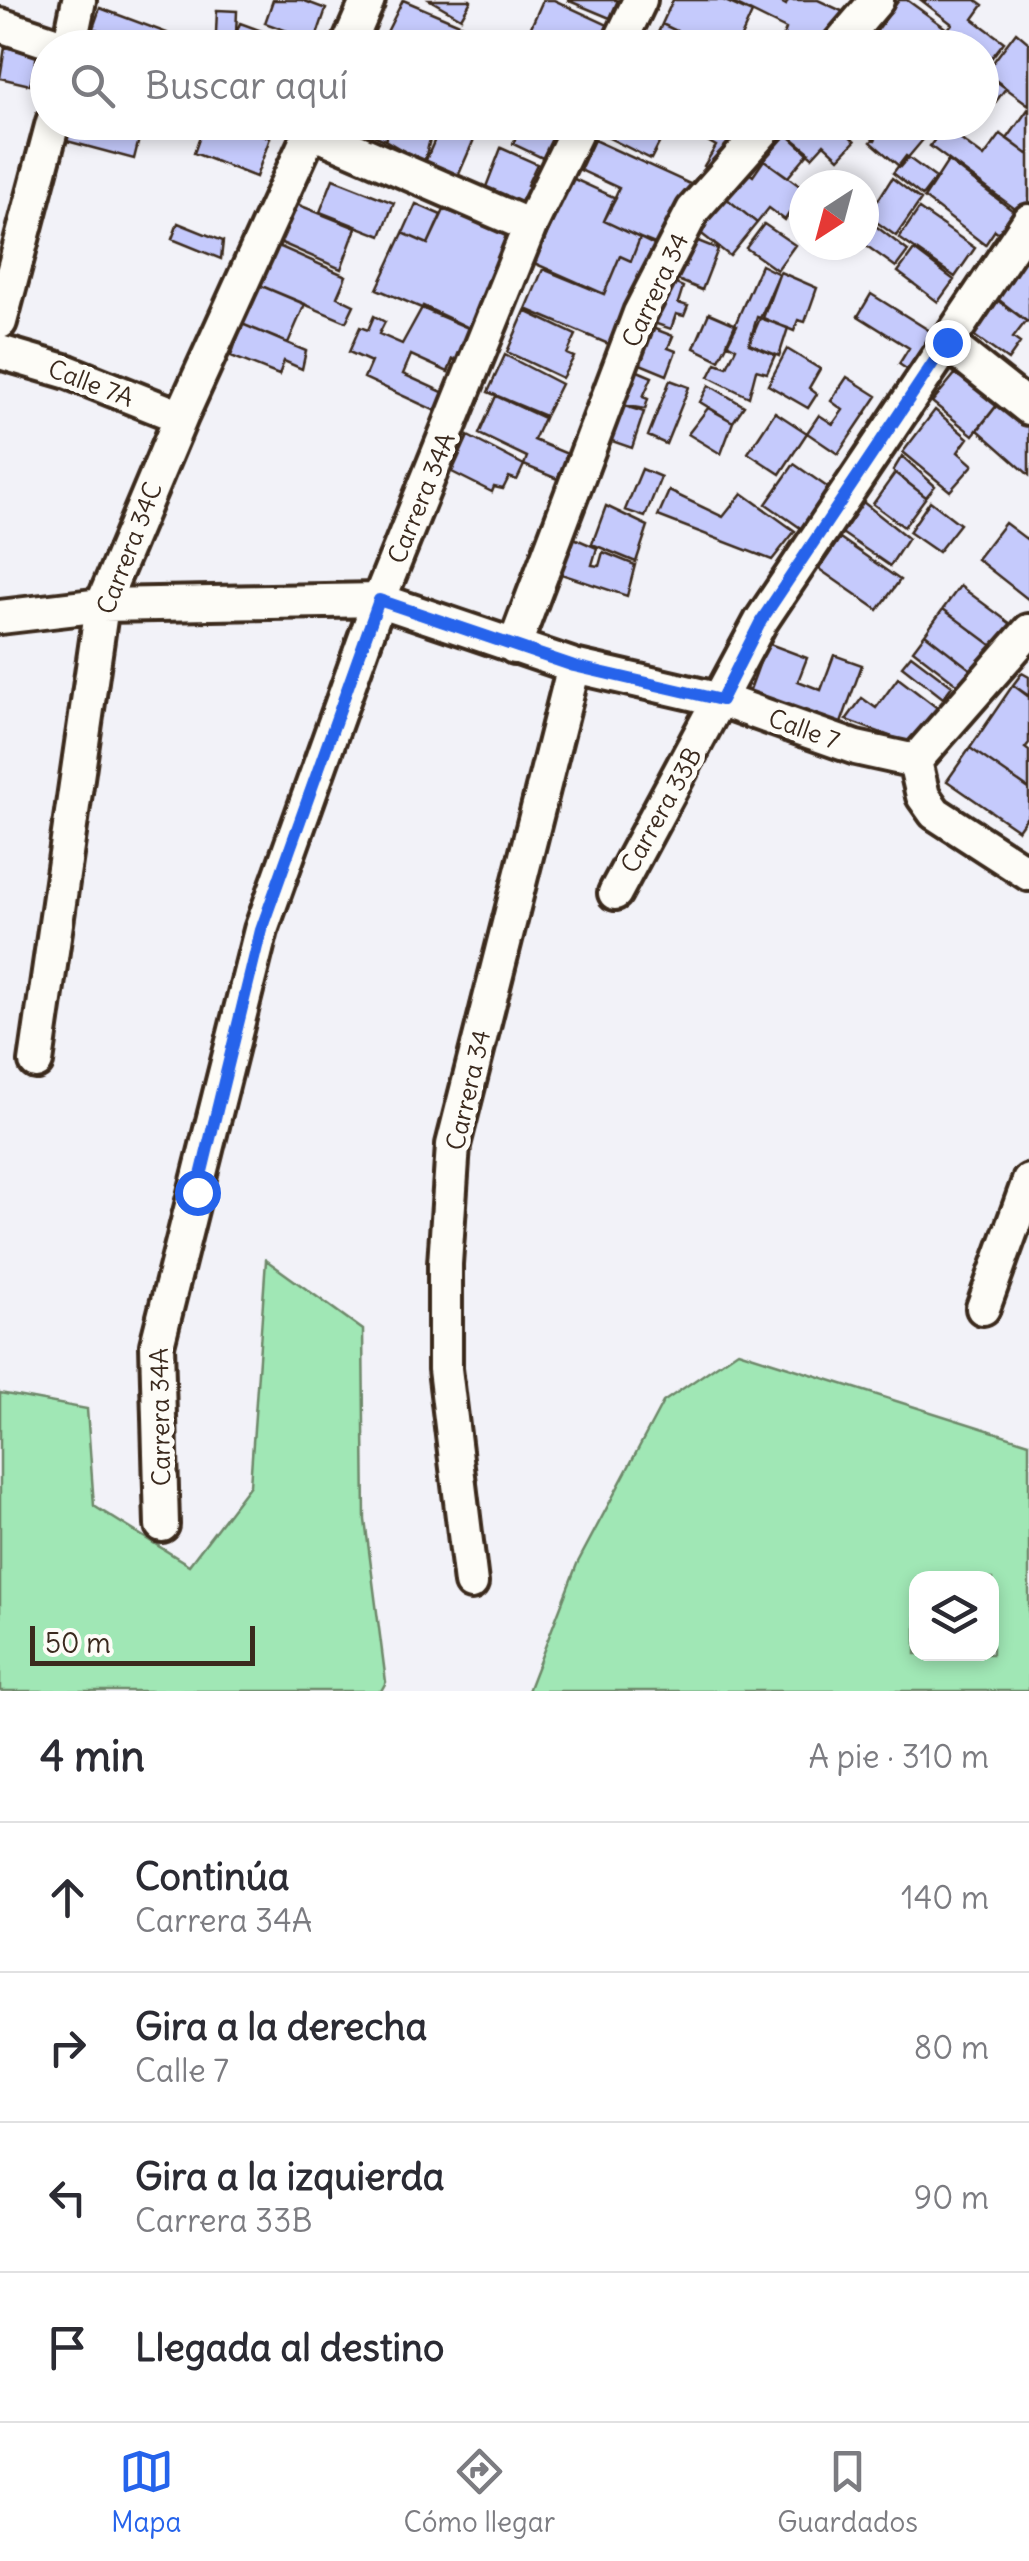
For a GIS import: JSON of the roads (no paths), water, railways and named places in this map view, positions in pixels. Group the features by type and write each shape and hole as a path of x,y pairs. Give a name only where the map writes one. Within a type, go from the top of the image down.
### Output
{"street":[{"path":"73,30 79,0"},
{"path":"355,30 368,0"},
{"path":"626,30 640,0"},
{"path":"851,30 877,0"},
{"path":"0,25 30,35"},
{"path":"0,322 48,140"},
{"name":"Carrera 34C","path":"36,1062 102,604 181,417 307,140"},
{"path":"341,140 530,226"},
{"name":"Carrera 34A","path":"162,1524 157,1346 261,930 379,600 530,226 572,140"},
{"name":"Carrera 34","path":"514,647 640,313 694,210 754,140"},
{"name":"Carrera 33B","path":"616,893 761,621 1029,221"},
{"path":"947,342 1029,408"},
{"name":"Calle 7A","path":"0,352 68,372 181,417"},
{"name":"Calle 7","path":"0,616 102,604 379,600 574,666 721,700 856,748 915,762"},
{"path":"1029,631 915,762 923,796 934,813 1029,874"},
{"name":"Carrera 34","path":"471,1584 446,1369 444,1264 453,1144 574,666"},
{"path":"983,1308 1029,1181"}]}
